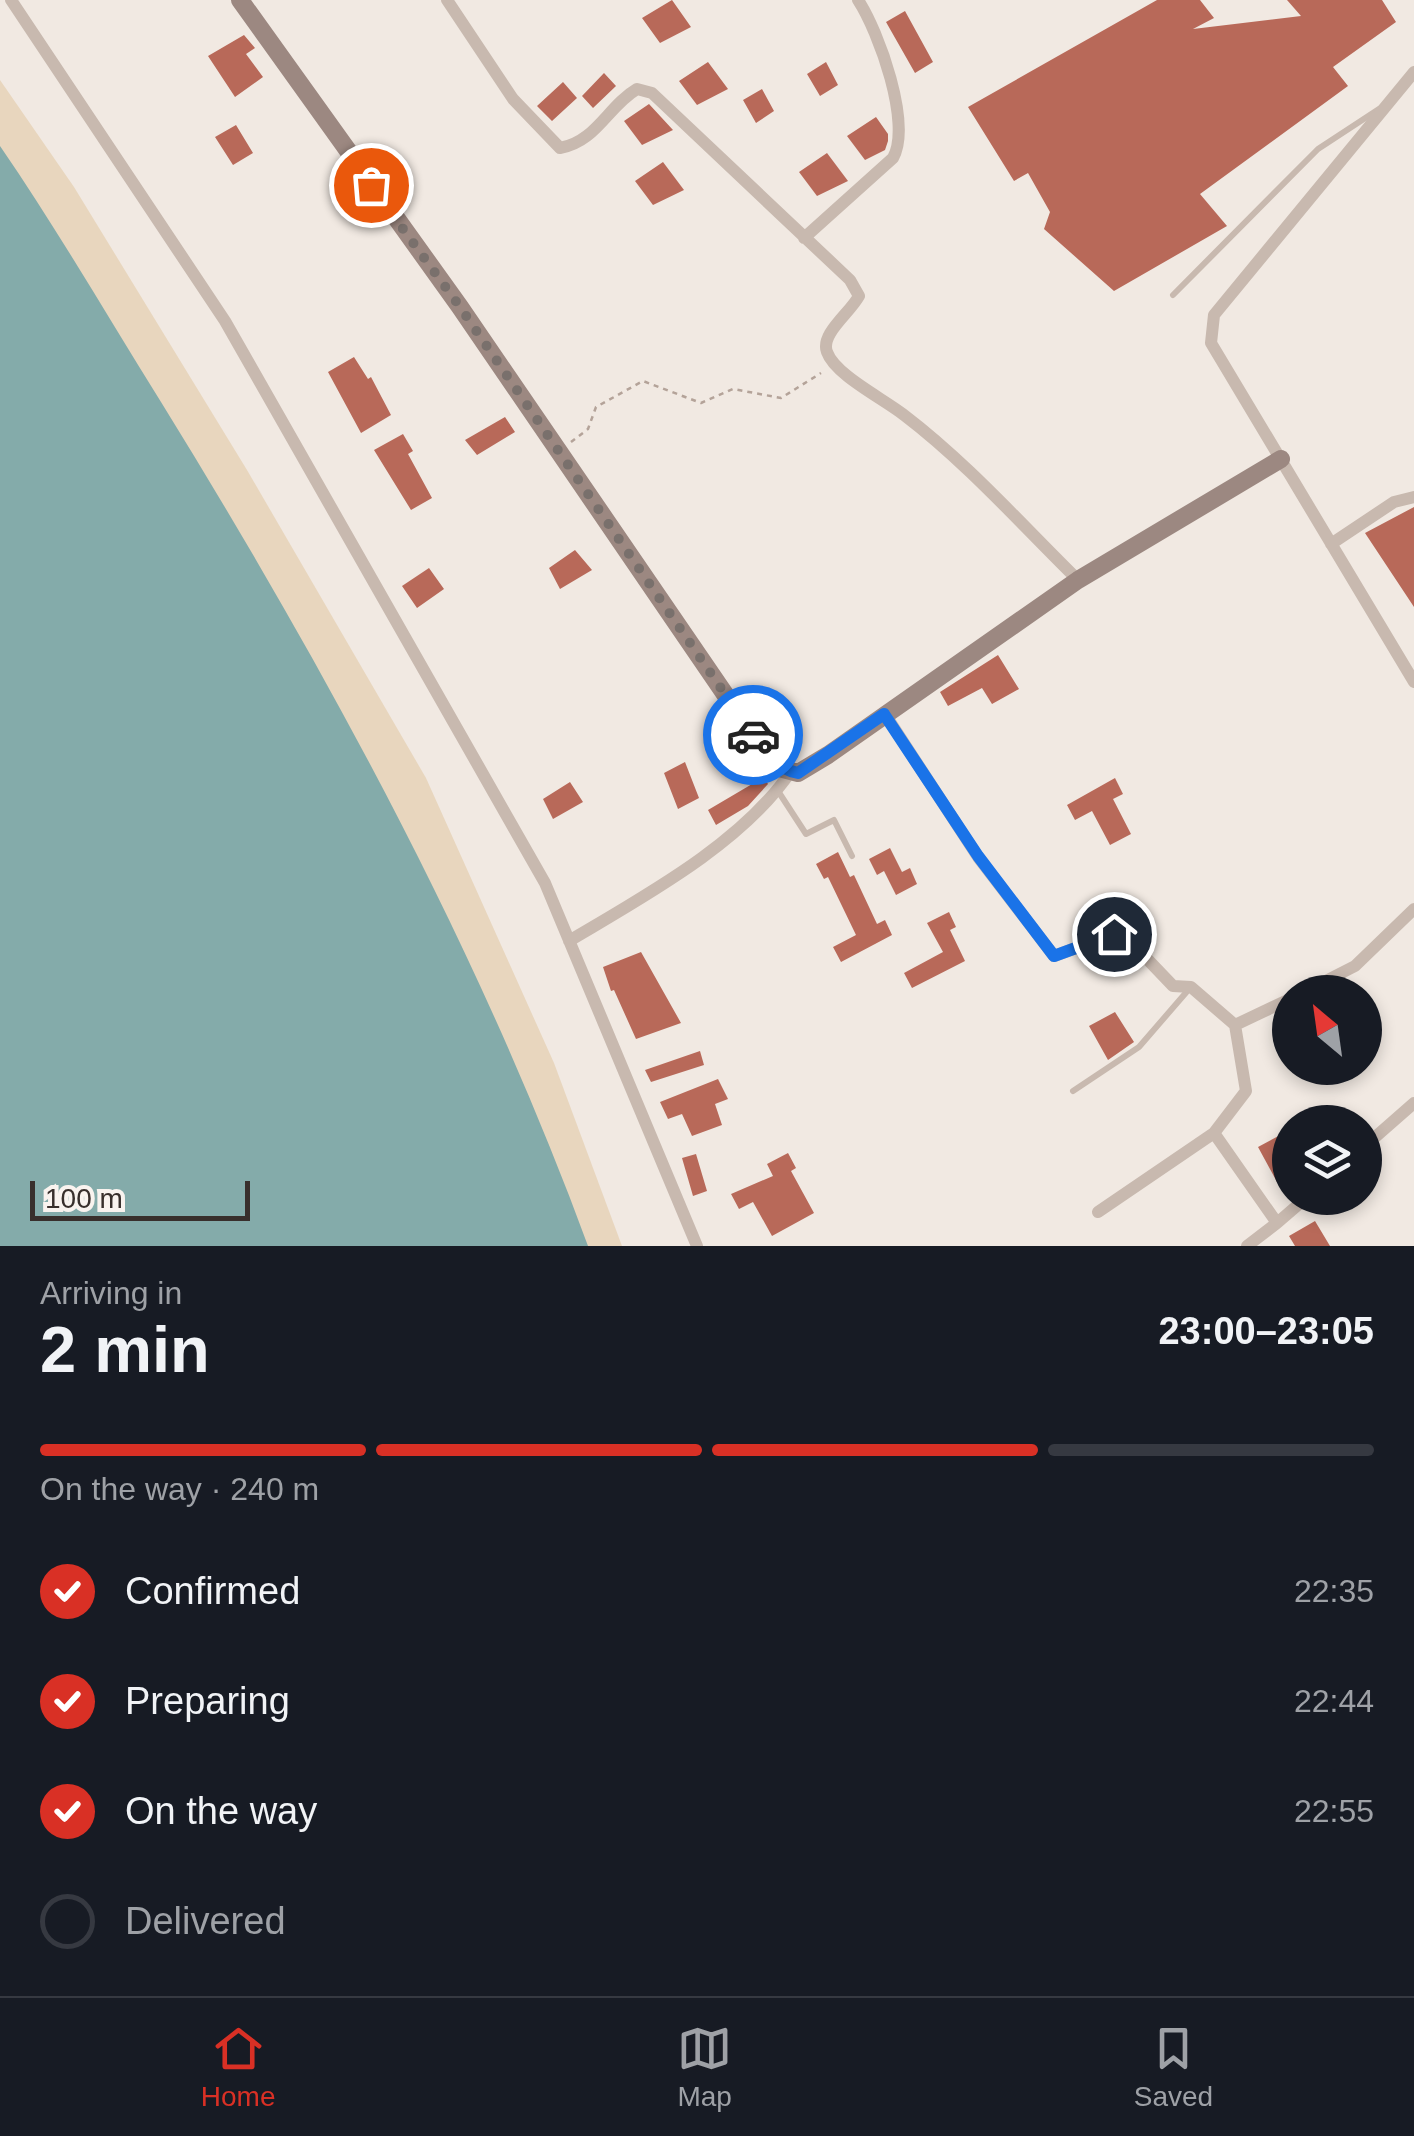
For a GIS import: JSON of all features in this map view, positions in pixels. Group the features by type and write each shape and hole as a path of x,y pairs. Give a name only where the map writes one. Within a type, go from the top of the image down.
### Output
{"street":[{"path":"11,0 225,322 545,883 696,1246"},
{"path":"240,0 460,307 770,760 791,771 798,773 828,755 1078,580 1281,460"},
{"path":"447,0 513,99 560,148 575,146 590,135 624,96 637,89 652,93 850,280 859,296 849,314 826,335 825,348 833,365 904,415 960,463 1078,580"},
{"path":"804,238 893,158 900,145 889,78 870,18 858,0"},
{"path":"1414,72 1238,291 1214,314 1211,343 1414,682"},
{"path":"1331,544 1394,502 1414,496"},
{"path":"884,714 978,856 1054,956 1114,934 1128,939 1173,986 1191,986 1235,1025 1246,1092 1214,1133 1098,1212"},
{"path":"570,941 746,823 778,791 791,771"},
{"path":"1337,975 1355,966 1414,910"},
{"path":"1401,922 1414,934"},
{"path":"1235,1025 1272,1008"},
{"path":"1382,1131 1414,1102"},
{"path":"1214,1133 1277,1223"},
{"path":"1247,1246 1286,1215"}],"lane":[{"path":"1173,295 1318,150 1389,102"},
{"path":"778,791 806,834 834,820 852,856"},
{"path":"1073,1091 1139,1047 1191,986"}],"path":[{"path":"558,452 588,429 596,407 643,380 701,403 734,388 781,398 833,365"}],"sand":[{"path":"0,80 74,187 247,470 426,778 554,1063 622,1246 568,1246 0,177"}],"water":[{"path":"0,146 222,503 340,709 449,920 499,1027 588,1246 0,1246"}],"building":[{"path":"672,0 691,27 660,43 642,18"},
{"path":"1157,0 1200,0 1214,18 1193,29 1301,16 1287,0 1382,0 1396,22 1333,67 1348,86 1200,194 1227,226 1114,291 1044,229 1050,212 1028,173 1014,181 968,107"},
{"path":"905,11 933,62 915,73 886,22"},
{"path":"244,35 255,48 246,54 263,77 235,97 208,56"},
{"path":"708,62 728,89 697,105 679,81"},
{"path":"826,62 838,85 820,96 807,74"},
{"path":"604,73 616,86 593,108 582,96"},
{"path":"563,82 577,98 552,121 537,106"},
{"path":"762,89 774,111 756,123 743,100"},
{"path":"649,104 673,130 642,145 624,121"},
{"path":"876,117 888,134 888,141 885,150 865,160 847,136"},
{"path":"236,125 253,153 233,165 215,137"},
{"path":"827,153 848,181 817,196 799,172"},
{"path":"663,162 684,190 653,205 635,181"},
{"path":"354,357 368,379 371,377 391,415 361,433 328,372"},
{"path":"505,417 515,432 477,455 465,440"},
{"path":"403,434 413,451 408,454 432,498 411,510 374,450"},
{"path":"1414,507 1414,607 1365,533"},
{"path":"575,550 592,570 560,589 549,568"},
{"path":"429,568 444,589 417,608 402,586"},
{"path":"998,655 1019,689 992,704 982,688 948,706 940,692"},
{"path":"685,762 699,798 678,809 664,773"},
{"path":"764,777 768,784 748,806 716,825 708,810"},
{"path":"1115,778 1123,794 1113,799 1131,834 1110,845 1092,811 1075,820 1067,805"},
{"path":"570,782 583,802 553,819 543,799"},
{"path":"890,848 902,872 910,868 917,884 896,895 884,871 877,875 869,859"},
{"path":"838,852 850,877 854,875 877,924 885,920 892,935 841,962 833,947 856,935 828,877 824,879 816,864"},
{"path":"949,912 956,927 950,930 965,961 912,988 904,973 943,952 927,923"},
{"path":"641,952 681,1023 636,1039 603,967"},
{"path":"1115,1012 1134,1042 1108,1060 1089,1026"},
{"path":"700,1051 704,1065 651,1082 645,1070"},
{"path":"718,1079 728,1099 715,1104 722,1125 692,1136 682,1114 668,1119 660,1102"},
{"path":"1272,1139 1272,1173 1258,1147"},
{"path":"788,1153 796,1168 791,1171 814,1213 772,1236 753,1202 739,1209 731,1194 773,1176 767,1164"},
{"path":"696,1154 707,1191 693,1196 682,1158"},
{"path":"1315,1221 1330,1246 1295,1246 1289,1236"}],"way so far":[{"path":"371,185 460,307 665,612 753,735"}],"route":[{"path":"753,735 770,760 782,769 798,773 884,714 978,856 1054,956 1114,934"}]}
